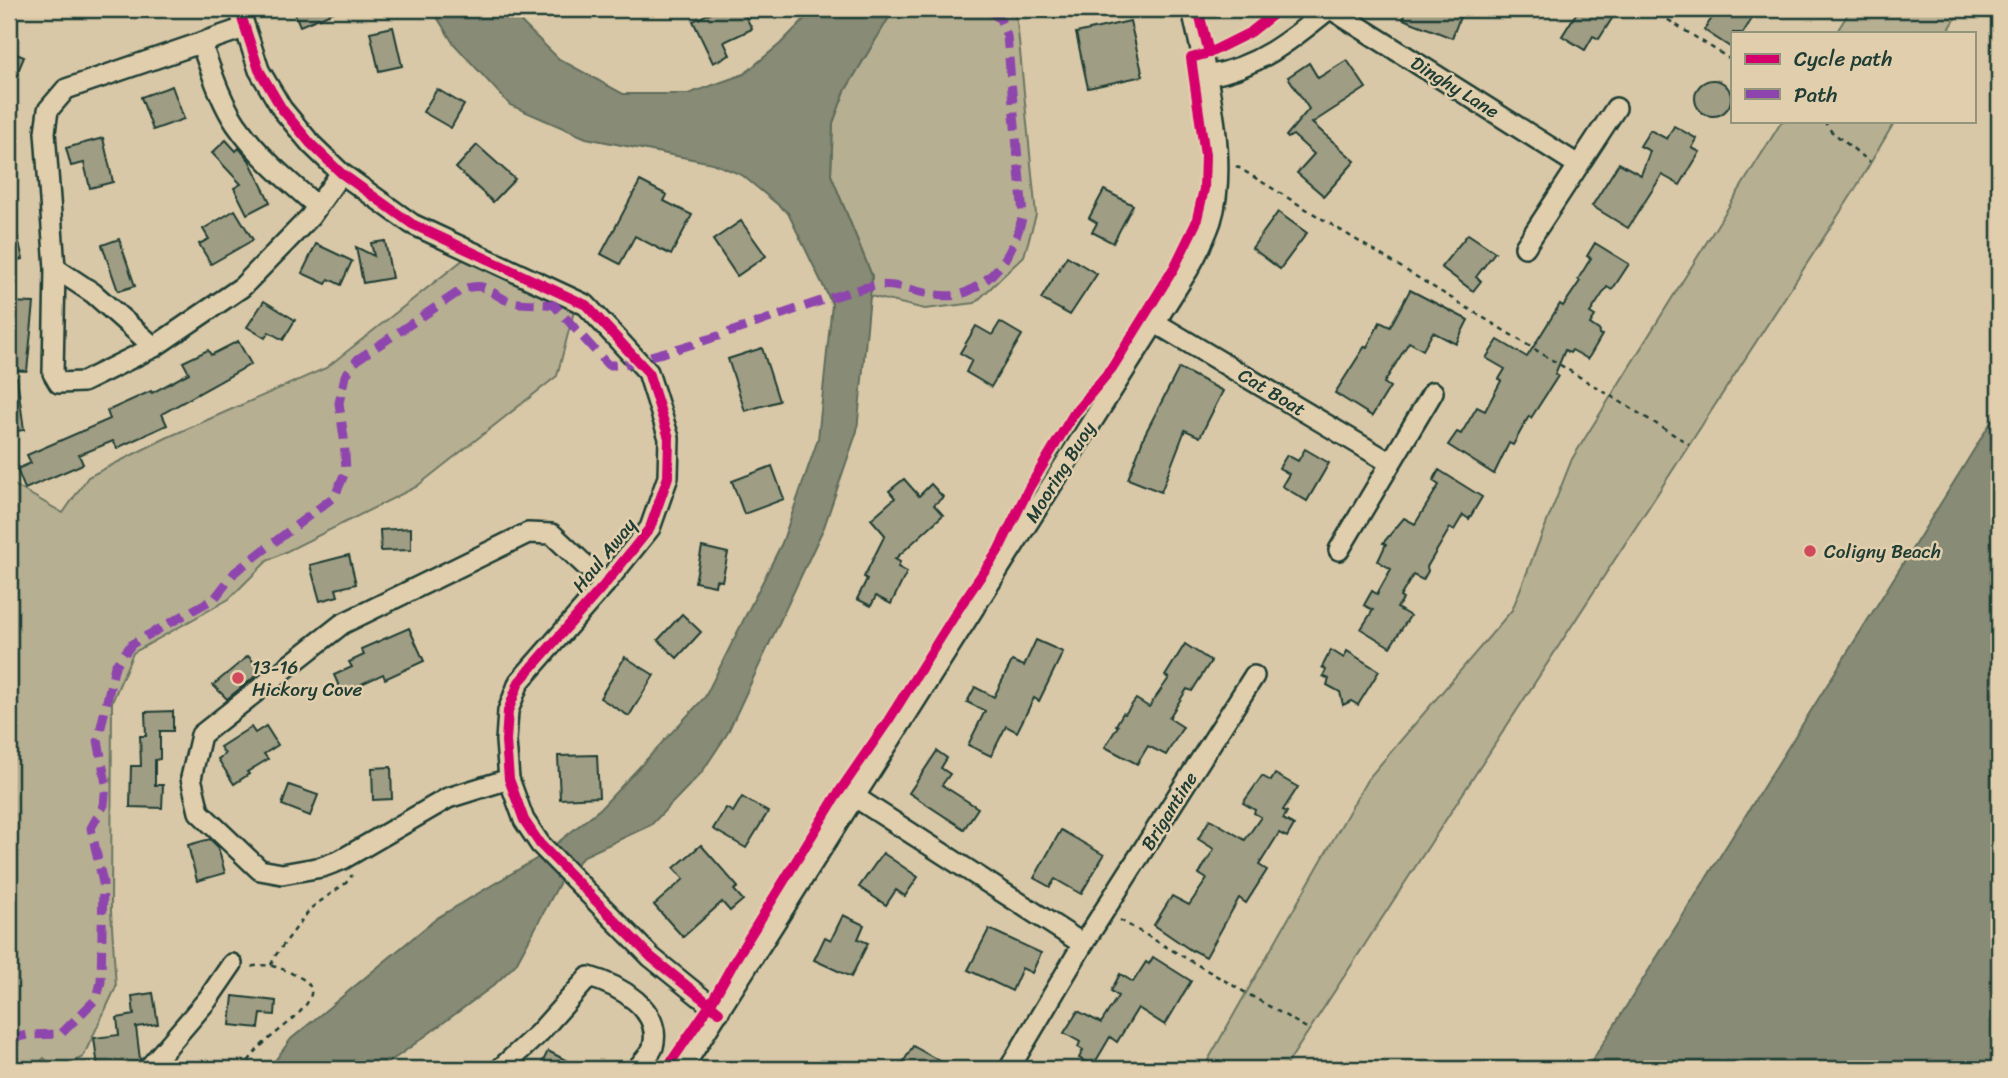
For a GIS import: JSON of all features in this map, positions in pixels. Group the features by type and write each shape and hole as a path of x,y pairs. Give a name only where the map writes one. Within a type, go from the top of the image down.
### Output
{"street":[{"name":"Haul Away","path":"239,9 259,70 282,109 311,144 341,173 412,223 586,305 648,372 670,438 668,477 650,528 519,682 508,711 506,741 509,779 524,820 540,844 651,957 719,1012"},
{"name":"Mooring Buoy","path":"682,1069 1188,270 1211,219 1218,172 1207,76 1192,9"},
{"path":"1207,76 1227,73 1270,55 1330,9"},
{"name":"Dinghy Lane","path":"1330,9 1578,165"},
{"path":"244,29 66,89 48,110 45,132 55,268 53,373 60,383 83,382 154,347 242,287 310,217 341,173"},
{"path":"201,43 217,87 236,123 267,162 317,206"},
{"path":"1525,247 1616,108"},
{"path":"55,268 93,293 154,347"},
{"name":"Cat Boat","path":"1154,322 1389,462"},
{"path":"1339,550 1433,392"},
{"path":"509,779 448,798 356,852 322,867 282,874 260,870 199,812 191,778 201,735 342,624 528,533 552,534 605,584"},
{"name":"Brigantine","path":"1009,1069 1083,944 1254,676"},
{"path":"855,797 1083,944"},
{"path":"148,1069 241,965"},
{"path":"500,1069 540,1033 589,978 607,982 645,1008 653,1028 653,1048 637,1069"}],"path":[{"path":"1651,9 1731,60"},
{"path":"1825,122 1831,131 1870,162"},
{"path":"1217,155 1689,444"},
{"path":"271,965 311,908 351,878 356,852"},
{"path":"1105,911 1310,1030"},
{"path":"241,965 271,965 304,980 309,984 311,994 306,1004 258,1049 242,1069"}],"shaded area":[{"path":"432,9 508,9 559,59 623,94 688,94 744,74 780,44 814,9 894,9 845,91 833,123 831,175 872,276 857,431 824,527 727,734 702,772 651,825 584,856 560,882 516,964 493,986 401,1054 378,1069 269,1069 291,1039 437,918 541,856 601,808 705,697 782,543 818,439 832,304 788,213 742,175 712,163 586,138 510,105 453,43"},
{"path":"894,9 1012,9 1017,21 1036,215 1024,256 975,303 925,309 870,296 872,276 831,175 833,123 845,91"},
{"path":"1851,9 1961,9 1948,32 1837,32"},
{"path":"1781,122 1894,122 1854,191 1284,1069 1203,1069 1367,780 1512,610 1572,459"},
{"path":"464,259 575,307 557,376 416,487 267,561 229,599 133,653 112,702 111,911 116,987 83,1057 59,1069 54,1069 44,1058 34,1069 9,1069 9,482 63,513 88,477 166,438 326,368"},
{"path":"1999,409 1999,1069 1587,1069 1959,474"}],"building":[{"path":"293,9 341,9 300,26"},
{"path":"718,9 742,9 752,29 724,42 730,55 713,63 693,21"},
{"path":"1407,9 1463,9 1452,38 1403,19"},
{"path":"1579,9 1618,9 1599,39 1593,36 1585,50 1562,36"},
{"path":"1718,9 1758,9 1744,32 1731,32 1731,48 1704,30"},
{"path":"1130,21 1143,76 1088,88 1076,33"},
{"path":"393,27 402,66 379,71 370,32"},
{"path":"9,51 24,57 9,93"},
{"path":"1347,60 1366,88 1312,123 1355,161 1324,196 1297,173 1314,154 1293,135 1288,138 1286,136 1309,109 1288,77 1309,63 1318,78"},
{"path":"1713,80 1726,85 1731,98 1726,111 1713,116 1700,111 1695,98 1700,85"},
{"path":"172,86 184,119 153,130 141,97"},
{"path":"437,89 464,105 451,128 423,112"},
{"path":"1674,126 1697,139 1692,148 1700,152 1680,185 1662,175 1628,228 1592,206 1619,163 1641,175 1650,151 1640,146 1650,130 1667,139"},
{"path":"103,138 113,182 90,188 84,163 71,166 66,148"},
{"path":"226,140 236,151 239,148 249,160 270,202 247,214 234,188 241,184 212,153"},
{"path":"477,145 515,179 493,202 456,168"},
{"path":"640,181 667,195 664,201 692,215 671,255 635,236 620,264 601,254"},
{"path":"1104,190 1133,205 1113,243 1092,232 1097,223 1089,218"},
{"path":"235,210 253,240 211,264 199,244 209,239 203,229"},
{"path":"1278,212 1307,233 1280,269 1252,248"},
{"path":"741,221 766,256 737,276 713,240"},
{"path":"9,222 14,222 23,259 9,262"},
{"path":"1468,234 1495,252 1476,277 1481,281 1473,291 1441,267"},
{"path":"119,239 135,286 118,291 102,245"},
{"path":"385,241 392,278 363,283 356,247 374,256 371,243"},
{"path":"1595,243 1629,264 1612,290 1607,287 1590,313 1595,316 1590,324 1602,335 1588,359 1572,350 1570,353 1565,350 1555,374 1558,376 1531,418 1529,416 1513,445 1509,443 1494,474 1448,445 1457,432 1461,434 1477,407 1485,411 1501,381 1499,379 1505,369 1486,358 1498,340 1527,357 1560,304 1563,306 1580,281 1578,279 1591,258 1587,256"},
{"path":"316,244 352,261 341,285 329,279 326,284 302,273"},
{"path":"1067,256 1097,274 1070,315 1041,299"},
{"path":"1410,290 1468,320 1456,344 1433,332 1423,350 1409,342 1384,383 1390,387 1372,416 1335,393 1365,346 1367,347 1380,322 1390,327"},
{"path":"264,301 295,320 283,340 269,332 265,338 247,327"},
{"path":"9,302 34,303 27,371 9,370"},
{"path":"1000,322 1022,335 991,387 966,372 972,360 960,353 976,326 992,335"},
{"path":"238,341 251,364 162,414 167,425 117,448 113,441 79,455 83,464 25,489 17,469 31,463 27,455 110,419 107,411 151,391 152,393 189,373 183,362 208,350 211,355"},
{"path":"762,348 779,401 745,411 728,359"},
{"path":"1179,368 1223,391 1200,437 1185,430 1161,492 1128,479 1145,434"},
{"path":"9,378 17,378 24,430 9,432"},
{"path":"1305,449 1329,463 1307,501 1282,486 1289,474 1279,468 1287,455 1298,461"},
{"path":"772,466 784,499 744,514 732,481"},
{"path":"1439,470 1482,497 1469,519 1463,515 1454,530 1450,528 1427,567 1428,571 1423,580 1413,575 1397,608 1410,616 1390,647 1361,629 1373,610 1364,605 1372,591 1377,594 1391,569 1378,561 1386,544 1383,543 1404,518 1415,524 1439,485 1433,481"},
{"path":"904,479 919,496 931,484 943,497 934,505 943,515 895,559 900,562 898,567 907,572 891,604 876,596 871,606 857,599 867,579 864,577 885,535 871,519 895,498 889,491"},
{"path":"411,528 411,550 381,551 380,530"},
{"path":"702,547 728,553 722,581 716,580 715,586 695,582"},
{"path":"349,555 356,584 336,589 338,596 320,601 310,565"},
{"path":"682,614 701,632 677,658 658,640"},
{"path":"409,628 424,661 385,679 383,674 342,693 334,675 352,667 349,662 364,655 361,649"},
{"path":"1036,640 1063,652 1039,701 1034,698 1017,732 1006,726 991,756 968,745 985,711 967,702 975,687 994,697 1012,661 1024,666"},
{"path":"1185,644 1211,661 1192,691 1187,689 1169,718 1183,727 1166,755 1148,746 1137,764 1105,747 1123,713 1125,714 1136,699 1149,707 1169,678 1165,676"},
{"path":"1331,650 1344,658 1347,651 1379,671 1358,705 1351,701 1343,705 1340,692 1327,685 1329,679 1323,676 1326,670 1322,667"},
{"name":"13-16 Hickory Cove","path":"248,656 262,671 227,699 213,685"},
{"path":"625,657 654,675 629,716 600,698"},
{"path":"173,711 173,731 160,731 160,759 155,760 155,785 163,785 162,808 130,807 131,766 141,766 140,736 146,736 145,712"},
{"path":"266,726 278,745 264,754 268,759 234,784 218,759 225,754 220,747 251,727 255,733"},
{"path":"937,751 947,758 941,768 950,774 942,785 978,808 964,829 909,793"},
{"path":"597,755 599,797 560,799 558,756"},
{"path":"391,767 392,799 373,800 372,768"},
{"path":"1275,774 1298,787 1283,810 1287,812 1283,819 1294,825 1287,837 1279,833 1259,865 1267,870 1246,903 1239,898 1206,957 1192,951 1154,925 1172,896 1189,905 1207,879 1199,874 1214,849 1198,839 1210,819 1245,840 1261,817 1243,803 1262,776 1271,781"},
{"path":"289,785 318,795 310,816 282,805"},
{"path":"742,797 768,812 746,848 713,829 726,808 733,812"},
{"path":"1061,830 1104,855 1081,894 1055,879 1050,887 1034,878"},
{"path":"210,839 218,847 225,873 197,881 188,845"},
{"path":"701,845 738,887 734,890 743,900 730,911 722,902 683,937 654,905 684,879 674,868"},
{"path":"883,853 918,877 905,896 896,890 886,905 859,887"},
{"path":"843,915 864,925 858,939 868,943 851,977 814,960 825,937 831,940"},
{"path":"989,929 1041,953 1032,973 1022,968 1012,991 968,970"},
{"path":"1153,957 1191,981 1165,1025 1138,1008 1117,1042 1110,1037 1093,1066 1079,1058 1083,1050 1078,1047 1080,1042 1064,1033 1078,1011 1101,1023 1118,996 1111,991 1120,974 1133,982 1146,962 1149,964"},
{"path":"153,993 158,1024 136,1027 140,1059 138,1062 98,1067 94,1038 119,1035 117,1018 134,1015 132,996"},
{"path":"233,996 276,1001 275,1015 261,1014 259,1028 230,1025"},
{"path":"913,1046 954,1069 899,1069"},
{"path":"548,1051 583,1069 539,1069"}],"marked path":[{"path":"9,1039 27,1035 61,1034 97,998 101,982 103,883 91,828 104,805 106,784 98,740 115,666 132,644 215,598 235,572 335,496 346,470 339,403 345,376 358,359 463,289 472,287 484,287 514,302 554,305 608,365 631,362 690,345 835,296 874,286 886,285 946,296 969,291 990,277 1005,259 1023,215 1007,36 1000,19 988,9"}],"cycle path":[{"path":"239,9 259,70 282,109 311,144 341,173 412,224 586,305 648,372 669,438 668,477 650,528 519,682 508,711 506,741 509,779 524,820 540,844 651,957 719,1012"},
{"path":"1198,9 1209,53 1251,32 1280,9"},
{"path":"666,1069 710,1005 835,798 998,551 1029,488 1073,415 1112,368 1174,268 1196,223 1204,189 1205,155 1191,58 1209,53"}],"place":[{"name":"Coligny Beach","path":"1810,551"},
{"name":"13-16 Hickory Cove","path":"238,678"}]}
